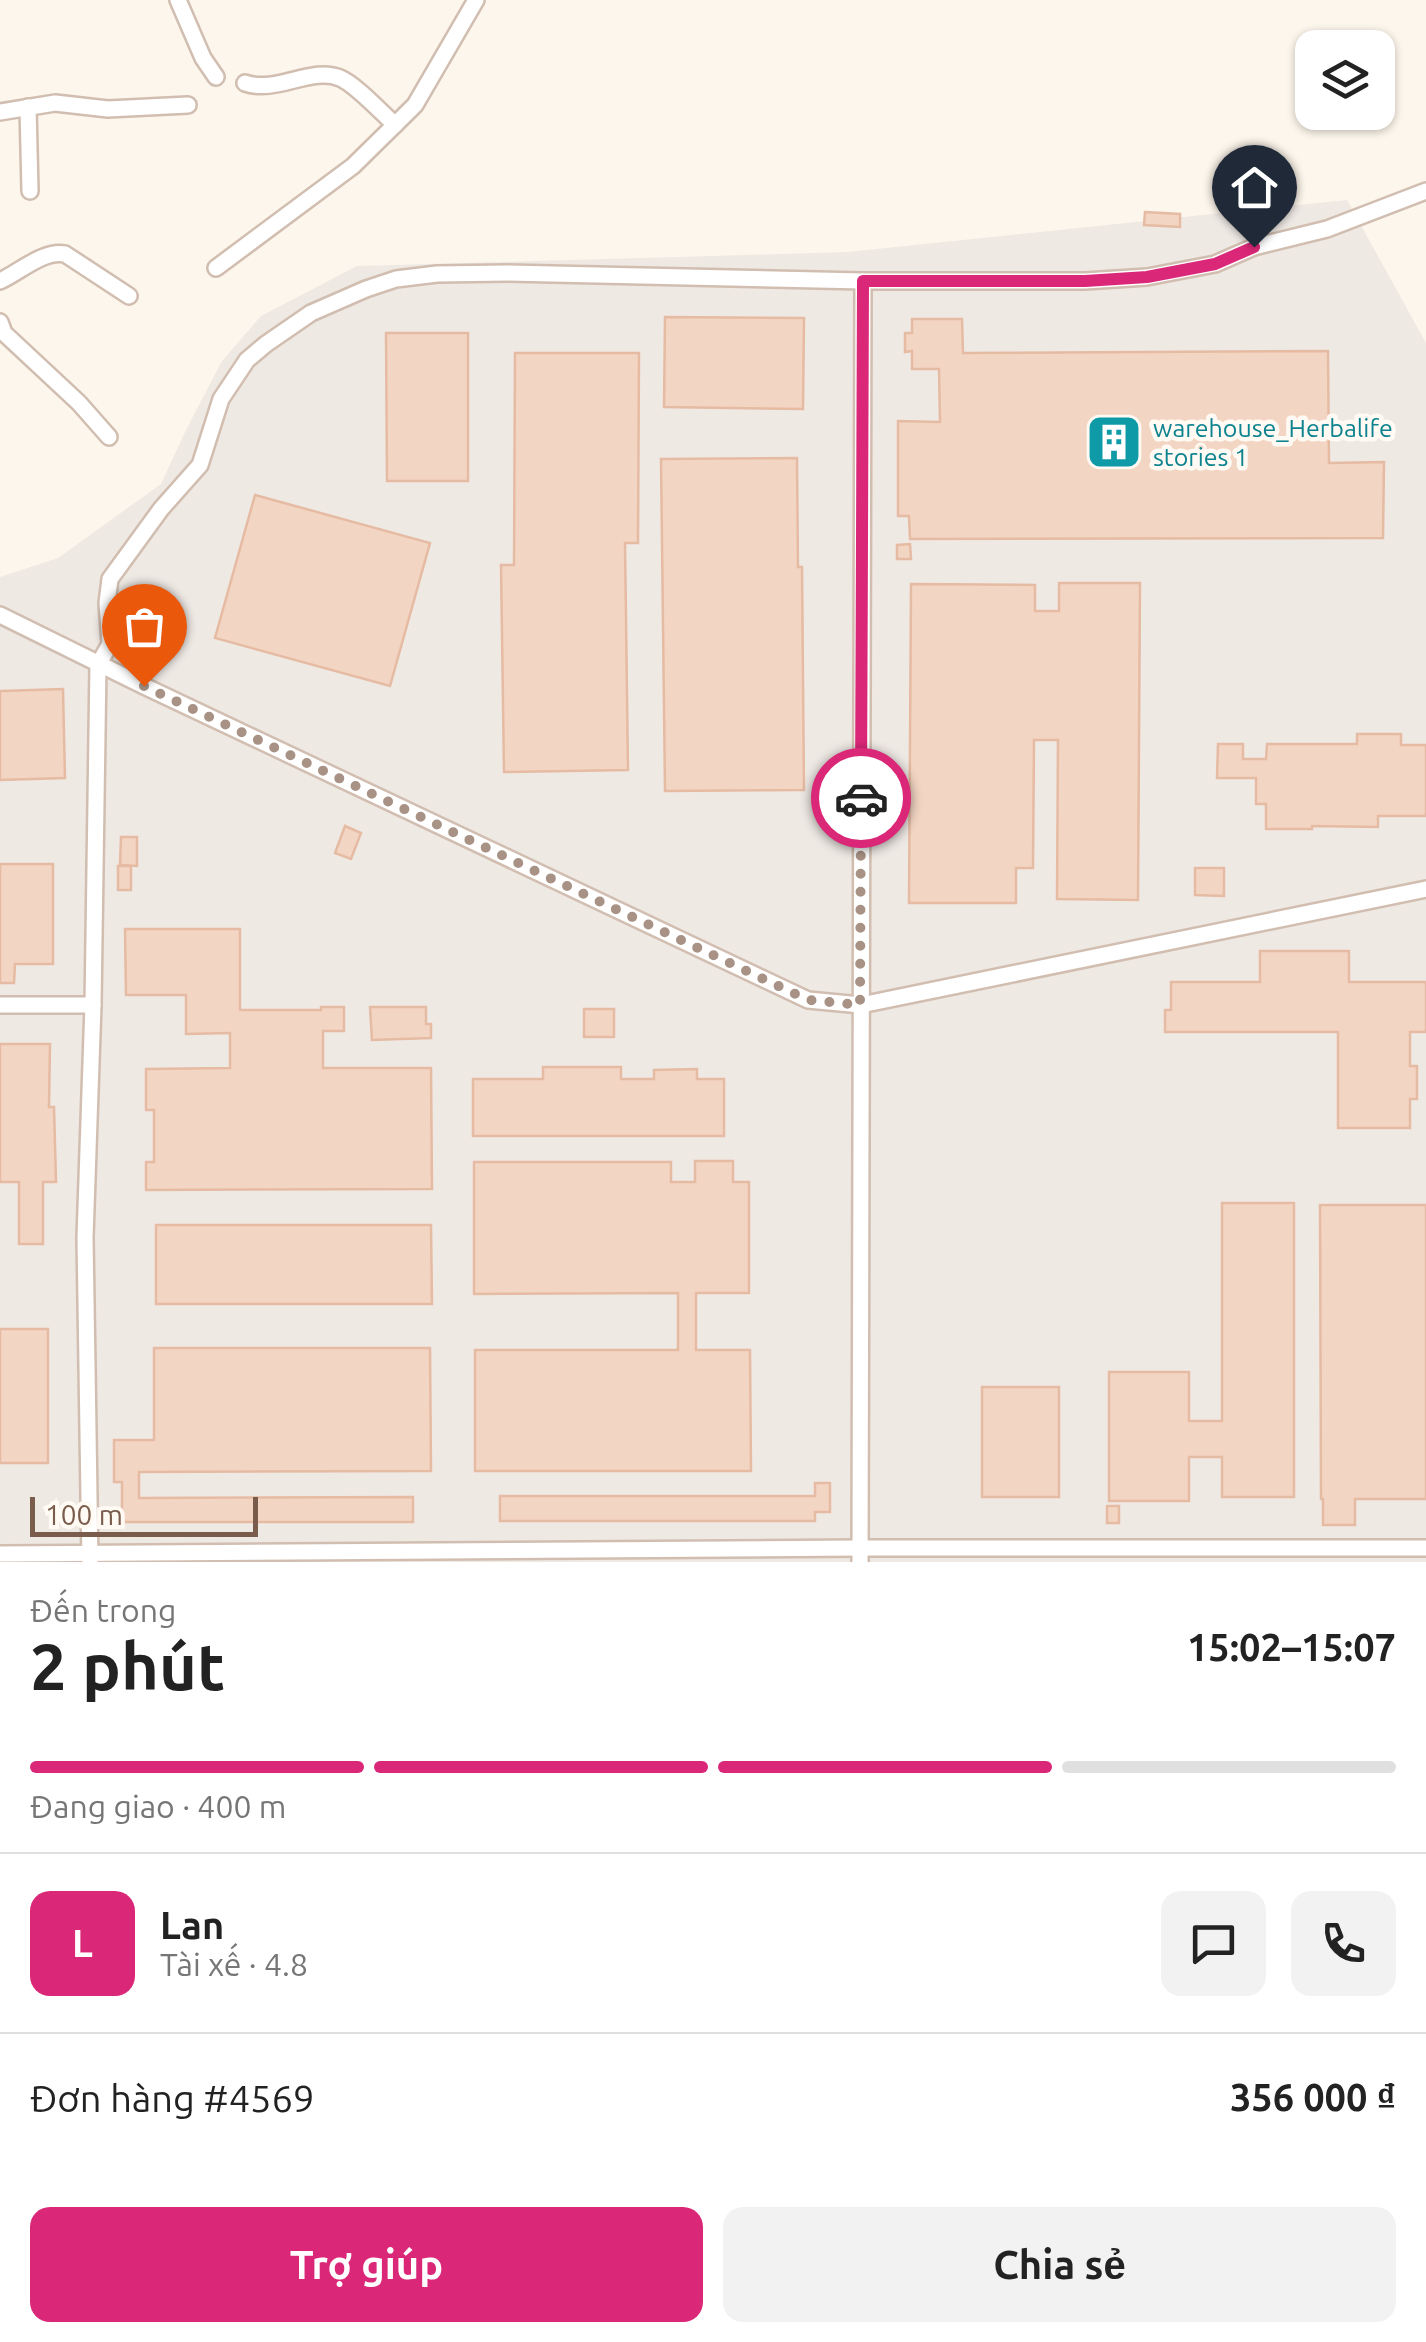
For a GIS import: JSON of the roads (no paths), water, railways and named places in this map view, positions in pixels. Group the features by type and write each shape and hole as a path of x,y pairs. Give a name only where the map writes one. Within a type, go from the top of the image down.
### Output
{"street":[{"path":"178,0 203,58 216,76"},
{"path":"216,268 353,166 415,106 476,0"},
{"path":"245,83 263,86 313,76 337,76 395,125"},
{"path":"0,112 55,104 117,109 188,105"},
{"path":"28,107 30,191"},
{"path":"90,1558 85,1236 98,665 110,644 110,578 161,509 200,465 221,399 247,360 292,324 328,304 396,280 437,274 863,281 1085,281 1147,277 1215,264 1254,247 1327,229 1426,190"},
{"path":"0,280 57,252 128,296"},
{"path":"860,1555 863,281"},
{"path":"1,330 79,403 109,437"},
{"path":"0,615 808,1000 860,1005 1426,889"},
{"path":"0,1005 93,1005"},
{"path":"0,1554 90,1558 860,1555 1426,1548"}],"place":[{"name":"warehouse_Herbalife stories 1","path":"1114,442"}]}
